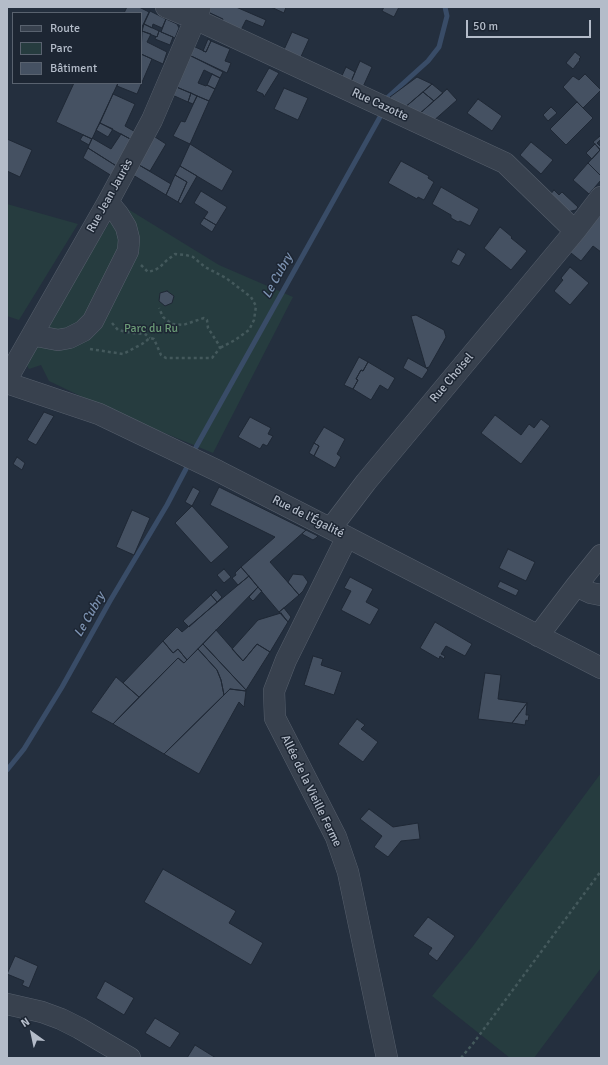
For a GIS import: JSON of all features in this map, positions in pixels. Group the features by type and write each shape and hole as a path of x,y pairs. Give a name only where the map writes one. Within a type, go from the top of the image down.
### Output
{"street":[{"name":"Rue Cazotte","path":"166,7 198,13 505,163 575,231"},
{"name":"Rue Jean Jaurès","path":"7,379 108,202 152,120 198,13"},
{"name":"Rue Choisel","path":"339,532 366,482 601,198"},
{"path":"33,334 58,340 73,336 83,331 93,321 100,310 128,251 129,239 126,228 118,214 108,202"},
{"name":"Rue de l'Égalité","path":"7,383 99,414 218,471 601,668"},
{"name":"Allée de la Vieille Ferme","path":"339,532 274,691 275,718 336,837 348,872 387,1058"},
{"path":"538,636 601,555"},
{"path":"576,586 591,593 601,595"},
{"path":"7,1004 42,1012 70,1024 130,1058"}],"path":[{"path":"100,310 118,330 145,334 154,339 161,355 166,358 212,358 220,348 249,330 254,320 256,306 251,297 226,278 204,267 193,257 174,254 160,267 148,272 142,266 125,258"},
{"path":"159,308 163,317 172,324 183,325 204,318 207,320 208,328 220,348"},
{"path":"73,336 86,348 123,354 150,338"},
{"path":"461,1058 601,872"}],"green space":[{"path":"7,204 78,224 19,320 7,316"},
{"name":"Parc du Ru","path":"123,206 219,265 293,297 213,453 116,413 49,381 41,365 29,369 26,364 37,336 110,222"},
{"path":"601,773 601,968 534,1058 510,1058 432,996 473,946"}],"building":[{"path":"127,7 139,7 149,12 142,27 142,12 124,12"},
{"path":"207,7 236,7 266,20 263,27 246,20 239,34 220,26 223,19 206,11"},
{"path":"271,7 286,7 284,13"},
{"path":"384,7 399,7 394,17 382,11"},
{"path":"150,11 166,19 162,28 153,24 152,28 144,24"},
{"path":"166,19 177,24 179,28 175,38 161,32"},
{"path":"144,24 159,31 157,37 142,31"},
{"path":"142,31 151,34 147,42 167,52 163,64 142,54"},
{"path":"159,31 173,37 170,45 155,39"},
{"path":"292,32 309,39 299,61 282,54"},
{"path":"208,39 211,41 206,52 203,51"},
{"path":"211,41 230,49 225,61 231,63 227,73 187,54 191,45 206,52"},
{"path":"575,52 581,57 573,69 566,63"},
{"path":"142,54 152,59 142,82"},
{"path":"187,54 223,72 220,78 204,70 198,83 215,89 209,101 174,86"},
{"path":"360,61 372,67 362,89 350,84"},
{"path":"346,67 355,72 350,84 340,80"},
{"path":"269,68 279,73 264,97 263,94 256,91"},
{"path":"212,74 220,78 215,89 207,85"},
{"path":"585,74 601,90 583,108 563,87 573,76 579,80"},
{"path":"417,77 432,84 403,109 388,103 390,97"},
{"path":"74,84 118,84 92,139 56,122"},
{"path":"118,84 141,84 137,94 117,86"},
{"path":"432,84 443,93 434,101 423,92"},
{"path":"174,86 191,93 188,102 170,94"},
{"path":"284,88 308,98 298,120 274,109"},
{"path":"447,89 457,100 431,123 417,116"},
{"path":"423,92 434,101 417,116 403,109"},
{"path":"191,93 197,96 193,104 188,102"},
{"path":"113,94 135,104 125,126 139,134 134,141 100,123"},
{"path":"197,96 209,101 190,144 173,136 181,121 185,122"},
{"path":"478,99 502,116 492,131 467,113"},
{"path":"577,102 593,118 566,145 550,129"},
{"path":"551,107 557,113 548,121 543,115"},
{"path":"100,123 113,129 108,137 96,130"},
{"path":"121,134 134,141 118,167 88,148 92,138 111,149"},
{"path":"83,135 92,139 89,145 80,140"},
{"path":"152,135 166,144 150,171 139,165"},
{"path":"600,136 601,139 597,143 601,147 601,150 593,142"},
{"path":"7,139 32,150 20,177 7,171"},
{"path":"531,142 553,160 541,174 520,155"},
{"path":"190,144 233,171 222,191 180,166"},
{"path":"595,144 600,150 592,159 586,153"},
{"path":"88,148 118,167 112,176 83,158"},
{"path":"601,150 601,176 588,163"},
{"path":"401,161 429,176 428,178 434,182 424,200 418,197 417,199 388,183"},
{"path":"588,163 601,176 601,180 589,194 573,180"},
{"path":"139,165 171,184 166,195 133,175"},
{"path":"180,166 197,176 181,204 178,202 187,182 175,175"},
{"path":"175,175 187,182 178,202 166,195"},
{"path":"441,187 479,209 470,226 451,218 451,215 432,204"},
{"path":"554,190 559,195 562,192 578,207 576,210 567,212 549,196"},
{"path":"201,191 227,207 216,225 204,218 208,212 194,203"},
{"path":"601,212 601,252 593,246 581,261 566,249"},
{"path":"204,218 216,225 212,232 200,224"},
{"path":"500,227 527,251 511,270 484,248"},
{"path":"458,249 466,254 459,266 451,262"},
{"path":"570,267 589,283 570,305 554,291 563,280 561,278"},
{"path":"167,291 174,296 172,303 165,306 159,301 160,293"},
{"path":"416,315 444,330 446,337 429,367 426,368 411,316"},
{"path":"359,357 368,362 356,379 358,380 353,389 344,385"},
{"path":"408,358 428,370 422,379 403,368"},
{"path":"368,362 395,378 388,390 380,385 371,400 353,389 361,370 363,371"},
{"path":"44,412 54,416 36,445 27,440"},
{"path":"495,415 521,435 529,424 534,428 541,419 550,426 521,464 481,433"},
{"path":"250,417 271,428 268,434 273,436 267,446 263,444 260,449 238,437"},
{"path":"324,427 345,439 337,454 341,457 335,468 314,456 319,446 314,443"},
{"path":"314,443 319,446 314,456 309,453"},
{"path":"17,457 25,463 22,470 13,464"},
{"path":"193,487 200,491 192,506 185,502"},
{"path":"219,487 306,530 270,562 299,595 279,612 241,567 275,537 210,505"},
{"path":"192,506 229,547 211,563 175,523"},
{"path":"132,510 150,518 134,555 116,547"},
{"path":"306,530 318,536 313,540 302,534"},
{"path":"508,549 535,562 526,581 499,568"},
{"path":"241,567 249,576 238,585 232,578"},
{"path":"224,569 231,577 224,583 217,575"},
{"path":"293,574 303,575 308,582 299,595 288,582"},
{"path":"249,576 258,587 187,660 178,649 173,653 163,641 177,627 182,632"},
{"path":"350,577 373,589 366,602 379,609 370,625 341,610 351,591 344,588"},
{"path":"500,581 519,590 516,596 497,587"},
{"path":"258,587 262,591 253,601 249,597"},
{"path":"216,590 222,597 217,602 211,595"},
{"path":"211,595 217,602 189,627 183,621"},
{"path":"284,608 291,617 288,622 279,612"},
{"path":"281,613 288,622 270,652 257,644 243,661 232,649 258,620"},
{"path":"435,622 472,644 465,656 446,646 441,654 445,656 444,659 440,656 439,659 420,648"},
{"path":"216,630 243,661 257,644 270,652 246,690 203,644"},
{"path":"163,641 173,653 178,649 187,660 184,663 178,658 139,697 123,683"},
{"path":"203,644 246,691 230,689 224,695 217,670 198,649"},
{"path":"198,649 217,670 224,695 164,754 113,724 178,658 184,663"},
{"path":"313,656 323,659 321,665 342,672 334,695 304,685"},
{"path":"485,673 501,675 498,699 527,703 512,723 478,719"},
{"path":"116,677 139,697 113,724 91,712"},
{"path":"230,689 246,691 244,707 239,702 199,774 164,754"},
{"path":"527,703 526,715 529,715 528,721 526,720 525,725 512,723"},
{"path":"357,719 365,725 361,729 378,742 363,762 338,744"},
{"path":"369,809 393,827 418,823 420,839 401,841 388,857 374,847 382,836 360,819"},
{"path":"163,869 236,911 229,923 263,943 251,965 144,902"},
{"path":"428,917 455,936 437,961 428,954 432,948 413,936"},
{"path":"15,956 38,966 29,988 22,985 24,981 7,974"},
{"path":"105,981 134,998 124,1015 96,998"},
{"path":"155,1018 180,1033 170,1048 145,1033"},
{"path":"195,1045 216,1058 187,1058"}],"waterway":[{"name":"Le Cubry","path":"387,98 428,61 439,47 447,16 445,7"},
{"name":"Le Cubry","path":"196,447 380,117"},
{"name":"Le Cubry","path":"7,770 24,749 62,687 110,601 167,505 187,467"}]}
